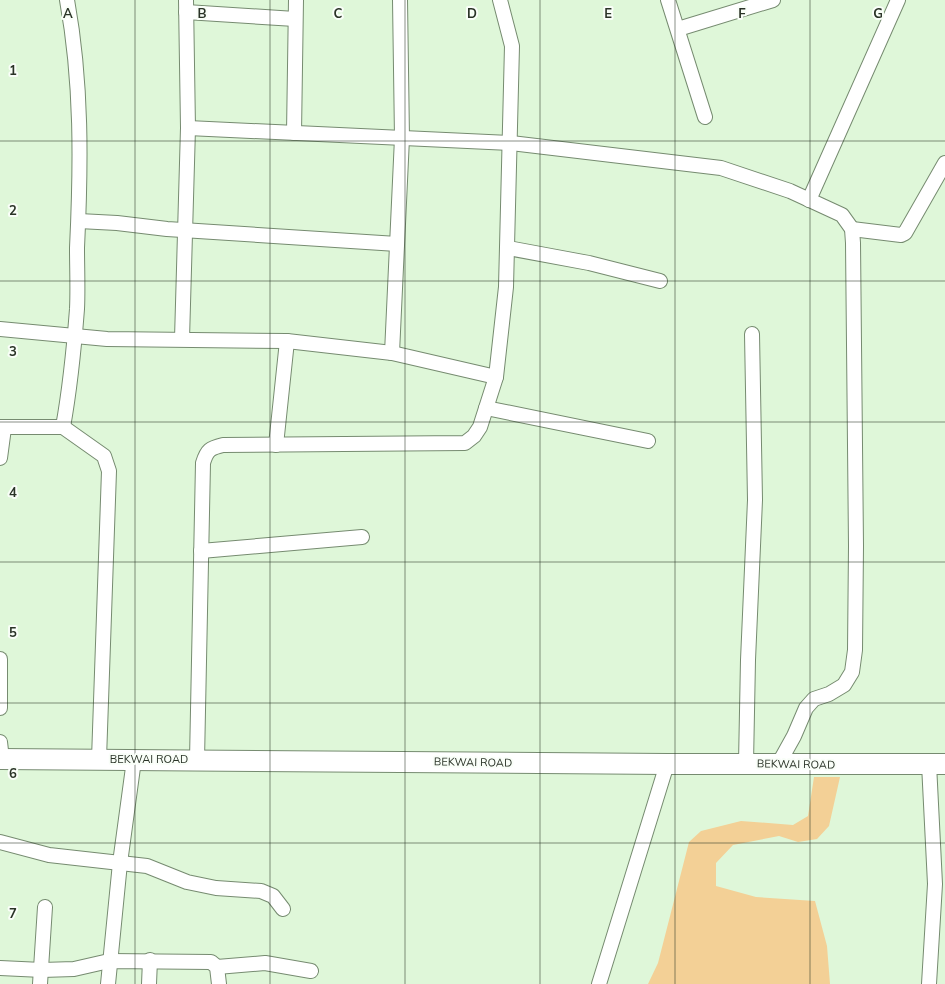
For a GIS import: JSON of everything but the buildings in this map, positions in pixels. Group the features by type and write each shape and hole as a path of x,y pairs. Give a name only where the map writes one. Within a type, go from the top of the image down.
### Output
{"highway":[{"name":"BEKWAI ROAD","path":"1,753 134,760 667,764 937,764"}],"street":[{"path":"63,426 74,337 79,221 80,109 74,44 67,0"},
{"path":"294,133 296,0"},
{"path":"392,353 402,138 400,0"},
{"path":"197,760 203,463 206,452 223,445 465,443 474,436 480,427 496,377 506,287 508,248 512,46 500,0"},
{"path":"668,0 706,117"},
{"path":"678,29 773,0"},
{"path":"809,200 898,0"},
{"path":"182,339 188,128 186,6 296,19"},
{"path":"188,128 511,143 721,168 780,187 842,215 852,229 856,546 854,658 852,672 844,685 829,694 814,699 806,708 794,736 778,763"},
{"path":"852,229 901,235 905,233 945,163"},
{"path":"79,221 397,244"},
{"path":"508,248 589,264 660,281"},
{"path":"0,329 107,339 287,340 392,353 496,377"},
{"path":"746,763 748,660 755,500 752,334"},
{"path":"276,445 287,340"},
{"path":"486,408 648,442"},
{"path":"0,458 2,428 63,426 104,456 110,471 99,759"},
{"path":"201,551 362,537"},
{"path":"0,659 0,708"},
{"path":"108,984 109,961 120,863 134,760"},
{"path":"598,984 667,764"},
{"path":"929,984 940,915 935,884 937,764"},
{"path":"0,842 49,855 147,866 187,882 216,888 261,891 273,896 283,909"},
{"path":"41,977 45,907"},
{"path":"149,984 150,960"},
{"path":"0,968 41,977 74,968 109,961 150,960 211,962 217,967 219,984"},
{"path":"217,967 265,963 311,971"}],"shaded area":[{"path":"814,777 840,777 829,826 817,839 798,842 779,836 733,845 716,863 716,886 756,897 815,901 827,946 830,984 648,984 658,963 689,842 701,831 741,821 793,825 808,816"}]}
